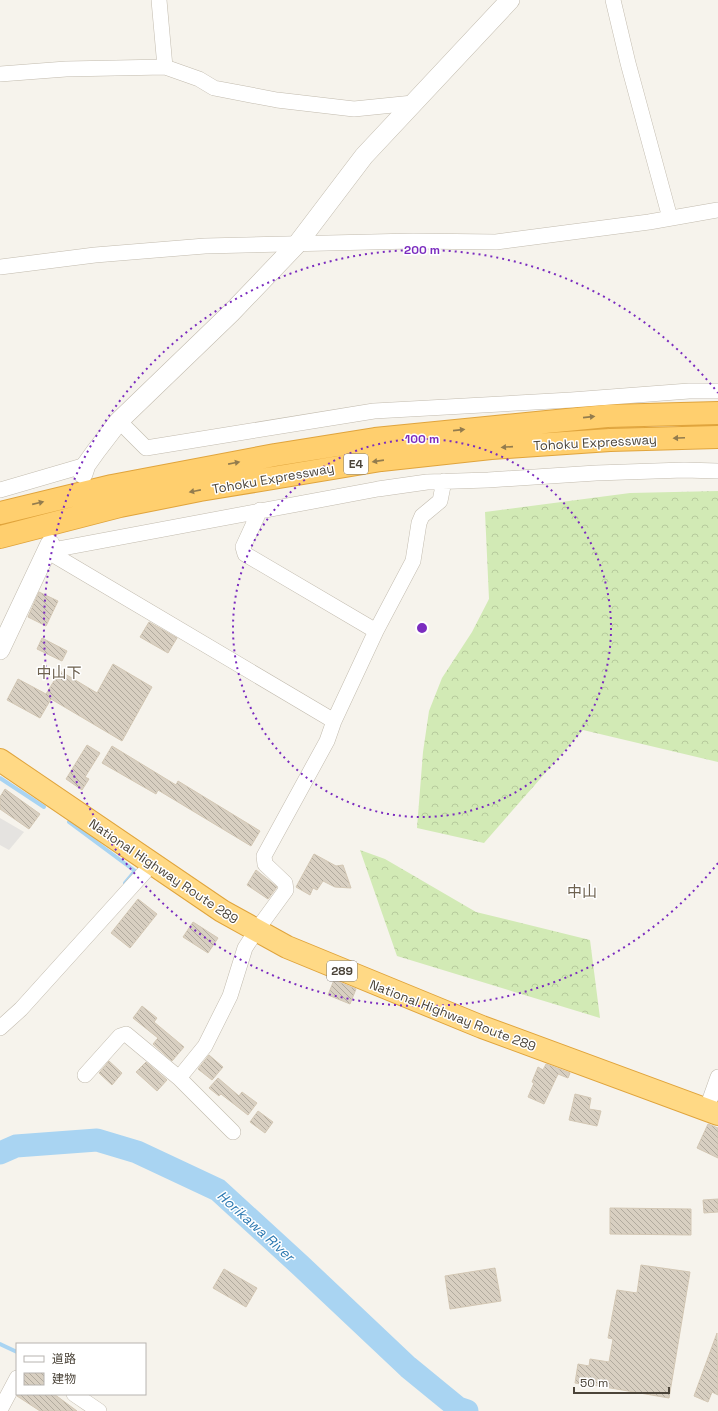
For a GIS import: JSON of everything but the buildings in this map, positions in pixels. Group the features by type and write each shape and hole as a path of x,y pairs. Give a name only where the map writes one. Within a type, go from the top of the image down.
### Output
{"highway":[{"name":"Tohoku Expressway","path":"0,513 112,486 275,455 375,439 606,416 718,413"},
{"name":"Tohoku Expressway","path":"0,537 127,505 245,482 381,460 491,448 610,440 718,437"},
{"name":"National Highway Route 289","path":"0,760 222,911 287,948 482,1028 712,1111"}],"street":[{"path":"159,0 165,67"},
{"path":"0,490 85,470 96,451 119,421 231,313 298,243 364,156 510,0"},
{"path":"613,0 628,63 670,218"},
{"path":"0,74 66,69 165,67 199,79 214,88 277,100 354,109 413,103"},
{"path":"0,267 95,255 205,246 412,241 496,242 718,210"},
{"path":"119,421 146,448 374,411 571,400 690,391 718,391"},
{"path":"49,548 378,489 427,482 596,473 684,470 718,471"},
{"path":"179,1078 205,1046 230,996 245,948 286,890 285,883 265,864 264,856 327,741 334,721 376,631 413,561 419,523 422,516 440,501 444,481"},
{"path":"260,510 243,546 245,554 376,631"},
{"path":"0,650 49,548"},
{"path":"49,548 334,721"},
{"path":"0,1028 21,1010 152,864"},
{"path":"85,1075 120,1036 126,1034 179,1078 233,1132"},
{"path":"712,1111 718,1077"},
{"path":"0,1410 16,1380"},
{"path":"76,1395 100,1411"}],"green space":[{"path":"718,491 718,762 583,730 484,843 417,828 423,752 429,711 442,678 472,632 489,599 485,512 630,493"},
{"path":"360,850 385,859 476,912 590,940 600,1018 397,956"}],"shaded area":[{"path":"0,818 24,832 9,850 0,845"}],"waterway":[{"path":"0,778 44,807"},
{"path":"69,822 135,871 125,883"},
{"name":"Horikawa River","path":"0,1153 16,1146 97,1140 137,1152 218,1190 408,1367 458,1408 467,1411"},
{"path":"0,1344 16,1352"}],"district":[{"name":"中山下","path":"59,673"},
{"name":"中山","path":"582,892"}]}
